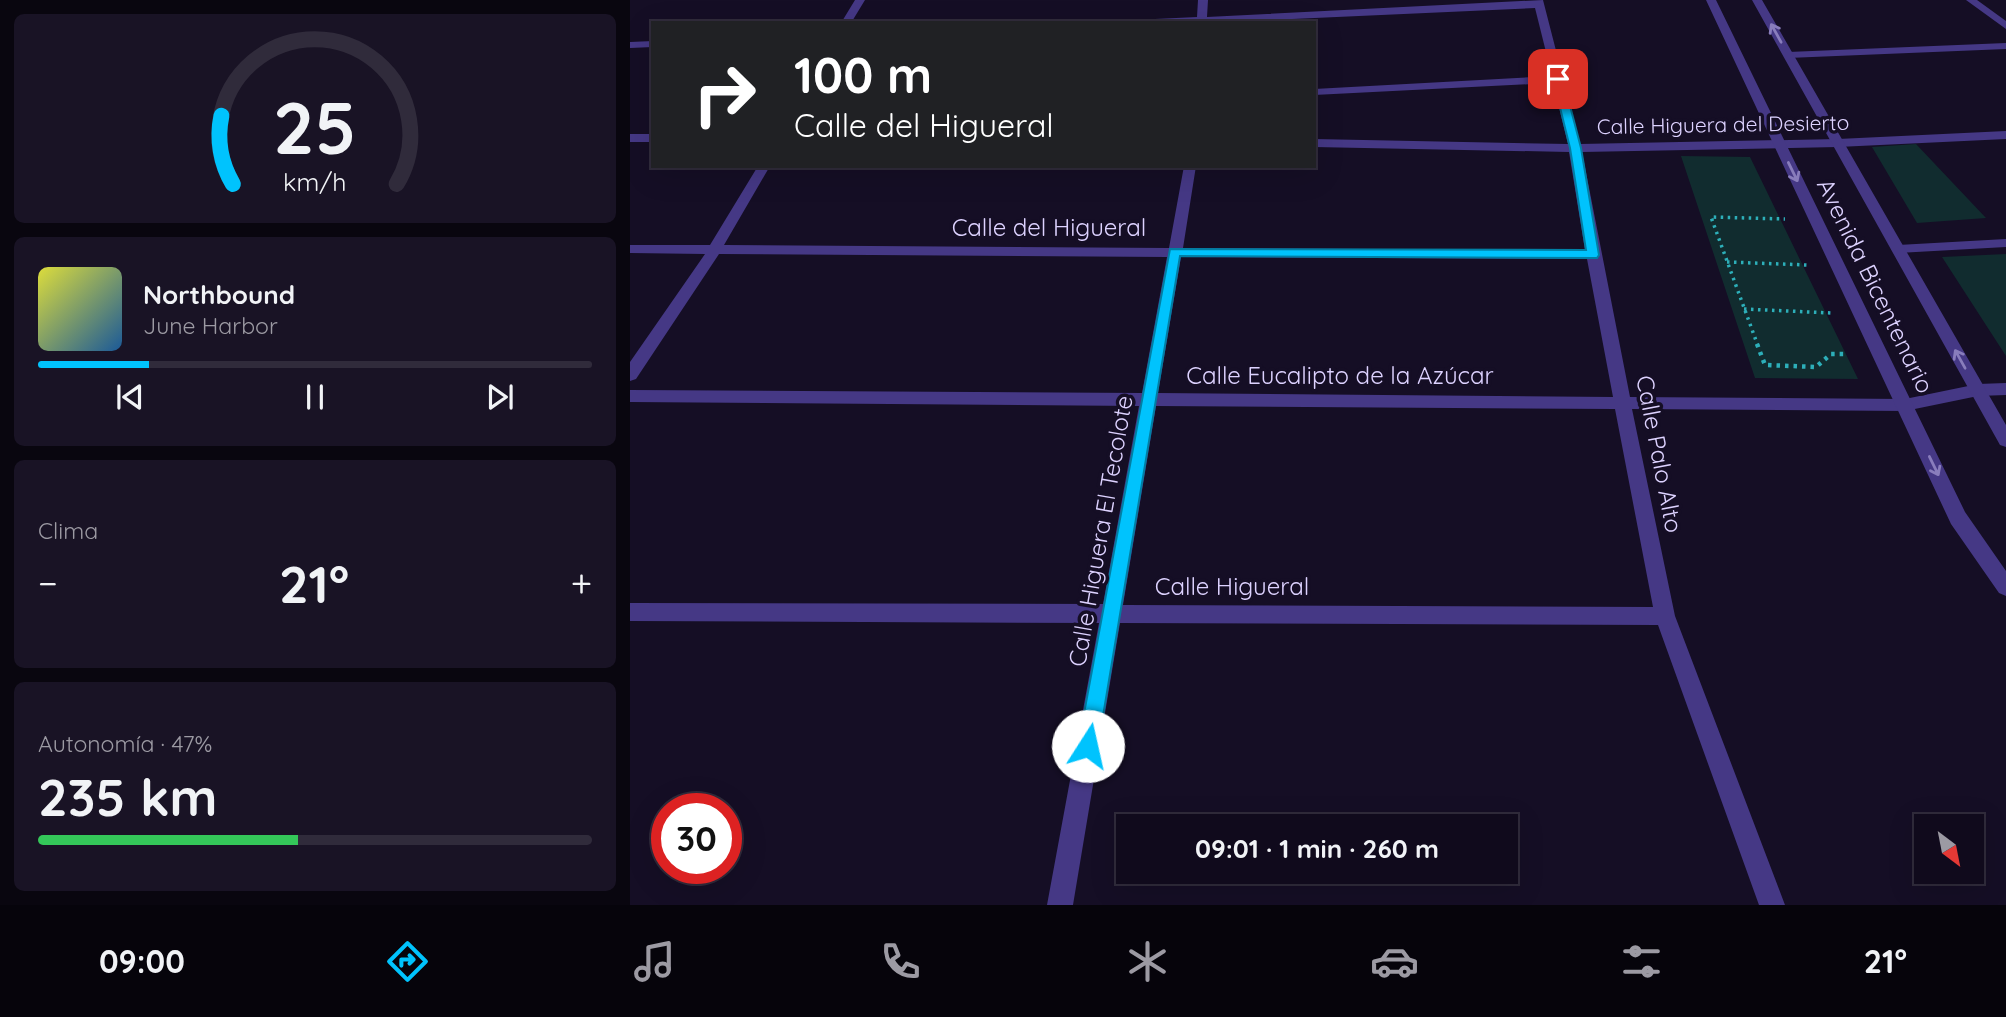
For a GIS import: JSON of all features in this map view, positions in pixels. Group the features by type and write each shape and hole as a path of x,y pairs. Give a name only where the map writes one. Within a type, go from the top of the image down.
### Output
{"street":[{"path":"847,21 860,0"},
{"path":"1203,0 1202,21 1538,2"},
{"name":"Avenida Bicentenario","path":"1711,0 1958,517 2006,587"},
{"name":"Avenida Bicentenario","path":"1757,0 2006,440"},
{"path":"1971,0 2006,26"},
{"name":"Calle Palo Alto","path":"1538,2 1575,148 1593,255 1665,616 1772,905"},
{"path":"630,45 651,44"},
{"path":"1788,55 2006,46"},
{"path":"1316,92 1558,79"},
{"name":"Calle Higuera del Desierto","path":"1316,143 1575,148 1780,145 2006,135"},
{"path":"630,138 651,138"},
{"path":"630,375 715,249 763,168"},
{"name":"Calle Higuera El Tecolote","path":"1060,905 1190,168"},
{"path":"1898,249 2006,243"},
{"name":"Calle del Higueral","path":"630,249 1593,255"},
{"name":"Calle Eucalipto de la Azúcar","path":"630,396 1905,405 1978,390 2006,389"},
{"name":"Calle Higueral","path":"630,612 1665,616"}],"path":[{"path":"1786,219 1711,217 1765,365 1816,367 1832,354 1850,354"},
{"path":"1727,262 1808,265"},
{"path":"1744,309 1831,313"}],"green space":[{"path":"1916,144 1986,218 1917,223 1872,147"},
{"path":"1681,156 1750,157 1858,379 1755,378"},
{"path":"2006,254 2006,356 1942,257"}],"route":[{"path":"1088,746 1175,252 1593,255 1575,148 1558,79"}]}
